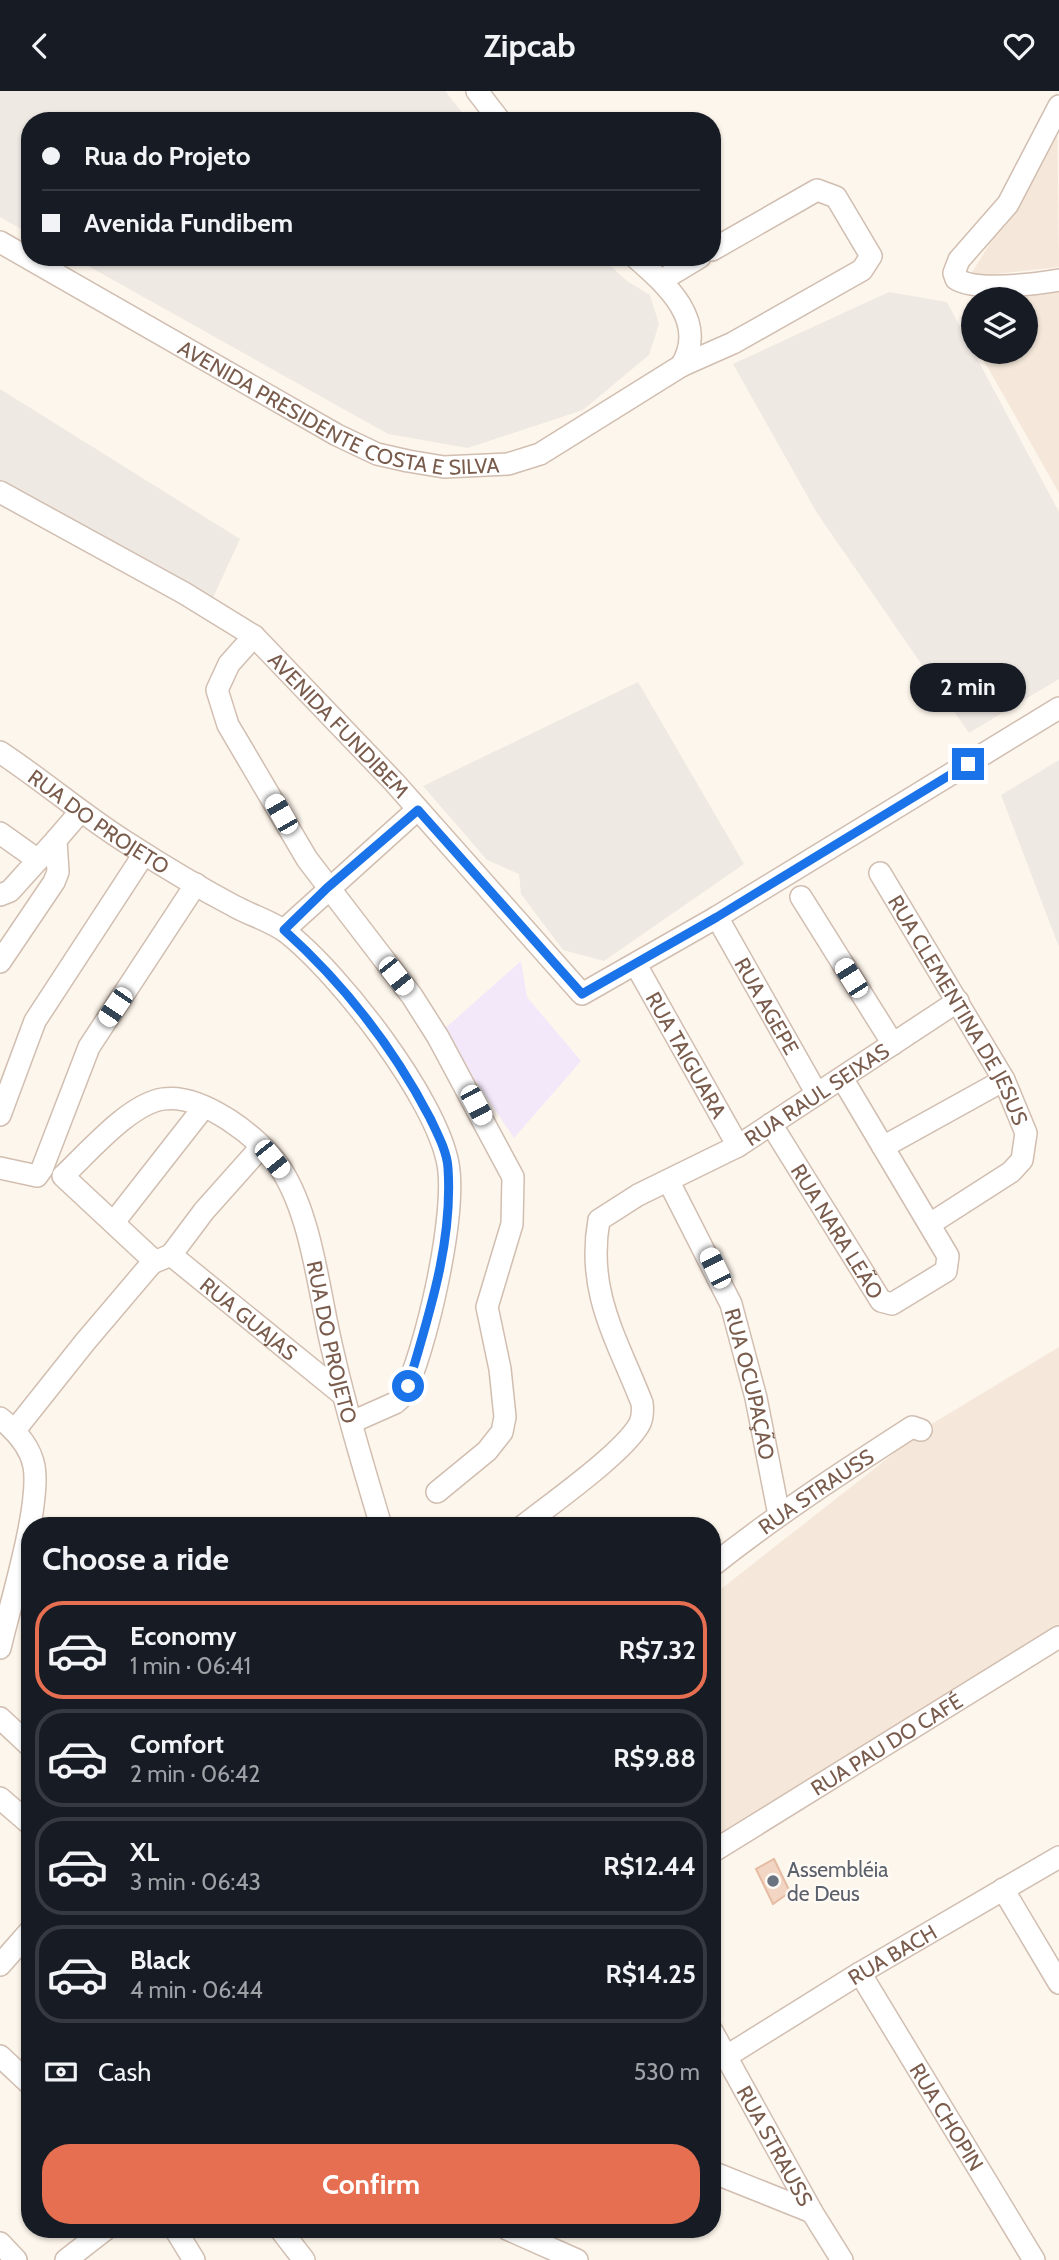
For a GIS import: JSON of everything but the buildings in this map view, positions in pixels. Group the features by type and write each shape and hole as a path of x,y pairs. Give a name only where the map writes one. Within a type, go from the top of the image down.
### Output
{"street":[{"path":"477,91 493,112"},
{"path":"1059,106 1008,204 959,260 954,273 956,279 970,284 1031,284 1059,280"},
{"name":"AVENIDA PRESIDENTE COSTA E SILVA","path":"42,266 337,435 377,454 444,467 474,467 508,464 540,454 681,366 733,343 862,270 872,257 836,197 817,190 721,245"},
{"name":"AVENIDA PRESIDENTE COSTA E SILVA","path":"0,242 21,254"},
{"path":"646,266 662,280 690,322 691,347 681,366"},
{"path":"662,280 685,266"},
{"name":"AVENIDA FUNDIBEM","path":"0,492 184,593 254,636 418,810 582,994 717,917 1059,708"},
{"path":"254,636 229,664 216,690 221,709 307,859 412,996 439,1037 513,1177 512,1224 487,1307 500,1369 505,1417 502,1432 487,1451 437,1492"},
{"name":"RUA DO PROJETO","path":"0,752 80,812 144,854 284,930 332,976 380,1036 417,1093 438,1134 448,1165 444,1250 408,1386 395,1403 352,1422 342,1394 305,1227 281,1170 239,1127 204,1107 176,1099 146,1104 128,1116 64,1176 151,1258 162,1259"},
{"path":"284,930 327,888 418,810"},
{"path":"0,895 10,891 80,812"},
{"path":"0,832 38,860"},
{"path":"0,962 54,882 58,872 56,840"},
{"path":"0,1115 35,1021 144,854"},
{"name":"RUA CLEMENTINA DE JESUS","path":"880,873 1004,1080 1026,1133 1021,1160 1011,1172 930,1224"},
{"path":"0,1168 29,1177 37,1176 89,1047 196,884"},
{"path":"801,897 893,1044"},
{"name":"RUA AGEPE","path":"717,917 817,1094"},
{"name":"RUA TAIGUARA","path":"636,965 738,1146"},
{"name":"RUA RAUL SEIXAS","path":"534,1517 609,1455 641,1422 642,1403 610,1327 599,1293 595,1243 599,1220 638,1195 670,1182 738,1146 958,1001"},
{"path":"842,1078 930,1224"},
{"path":"884,1147 1004,1080"},
{"path":"114,1222 204,1107"},
{"name":"RUA NARA LEÃO","path":"771,1124 884,1304 892,1304 949,1266 948,1256 930,1224"},
{"path":"28,1517 35,1482 29,1450 8,1424 162,1259 261,1147"},
{"name":"RUA OCUPAÇÃO","path":"670,1182 731,1304 756,1398 779,1515"},
{"name":"RUA GUAJAS","path":"162,1259 342,1394"},
{"path":"352,1422 378,1517"},
{"name":"RUA STRAUSS","path":"721,1559 779,1515 912,1427 922,1430"},
{"path":"0,1648 21,1548"},
{"name":"RUA PAU DO CAFÉ","path":"721,1846 1059,1637"},
{"path":"0,1718 21,1738"},
{"path":"0,1798 21,1816"},
{"name":"RUA BACH","path":"727,2056 860,1973 1059,1857"},
{"path":"1003,1889 1059,1983"},
{"path":"0,1965 21,1941"},
{"name":"RUA CHOPIN","path":"860,1973 1034,2260"},
{"name":"RUA STRAUSS","path":"721,2046 812,2212 842,2260"},
{"path":"0,2056 21,2076"},
{"path":"721,2176 812,2212"},
{"path":"66,2260 94,2238"},
{"path":"180,2238 194,2260"},
{"path":"286,2238 304,2260"},
{"path":"528,2238 578,2260"},
{"path":"0,2243 16,2260"}],"shaded area":[{"path":"0,91 445,91 462,112 21,112 21,229 0,217"},
{"path":"1057,91 1059,267 969,277 989,245"},
{"path":"88,266 611,266 627,281 650,295 659,324 649,355 583,410 468,448 388,434"},
{"path":"1059,290 1059,493 986,364 1038,364 1038,292"},
{"path":"889,292 947,302 961,328 961,364 980,364 1059,512 1059,679 969,733 817,513 733,364"},
{"path":"0,389 240,539 211,602 0,482"},
{"path":"638,682 744,864 604,961 563,950 521,894 519,874 487,860 423,786"},
{"path":"1059,760 1059,947 1001,795"},
{"path":"521,961 527,997 581,1061 514,1138 442,1031"},
{"path":"1059,1347 1059,1645 721,1853 721,1589 930,1425"}],"place":[{"name":"Assembléia de Deus","path":"773,1881"}],"route":[{"path":"408,1386 444,1250 448,1165 438,1134 417,1093 380,1036 332,976 284,930 327,888 418,810 582,994 717,917 968,764"}]}
